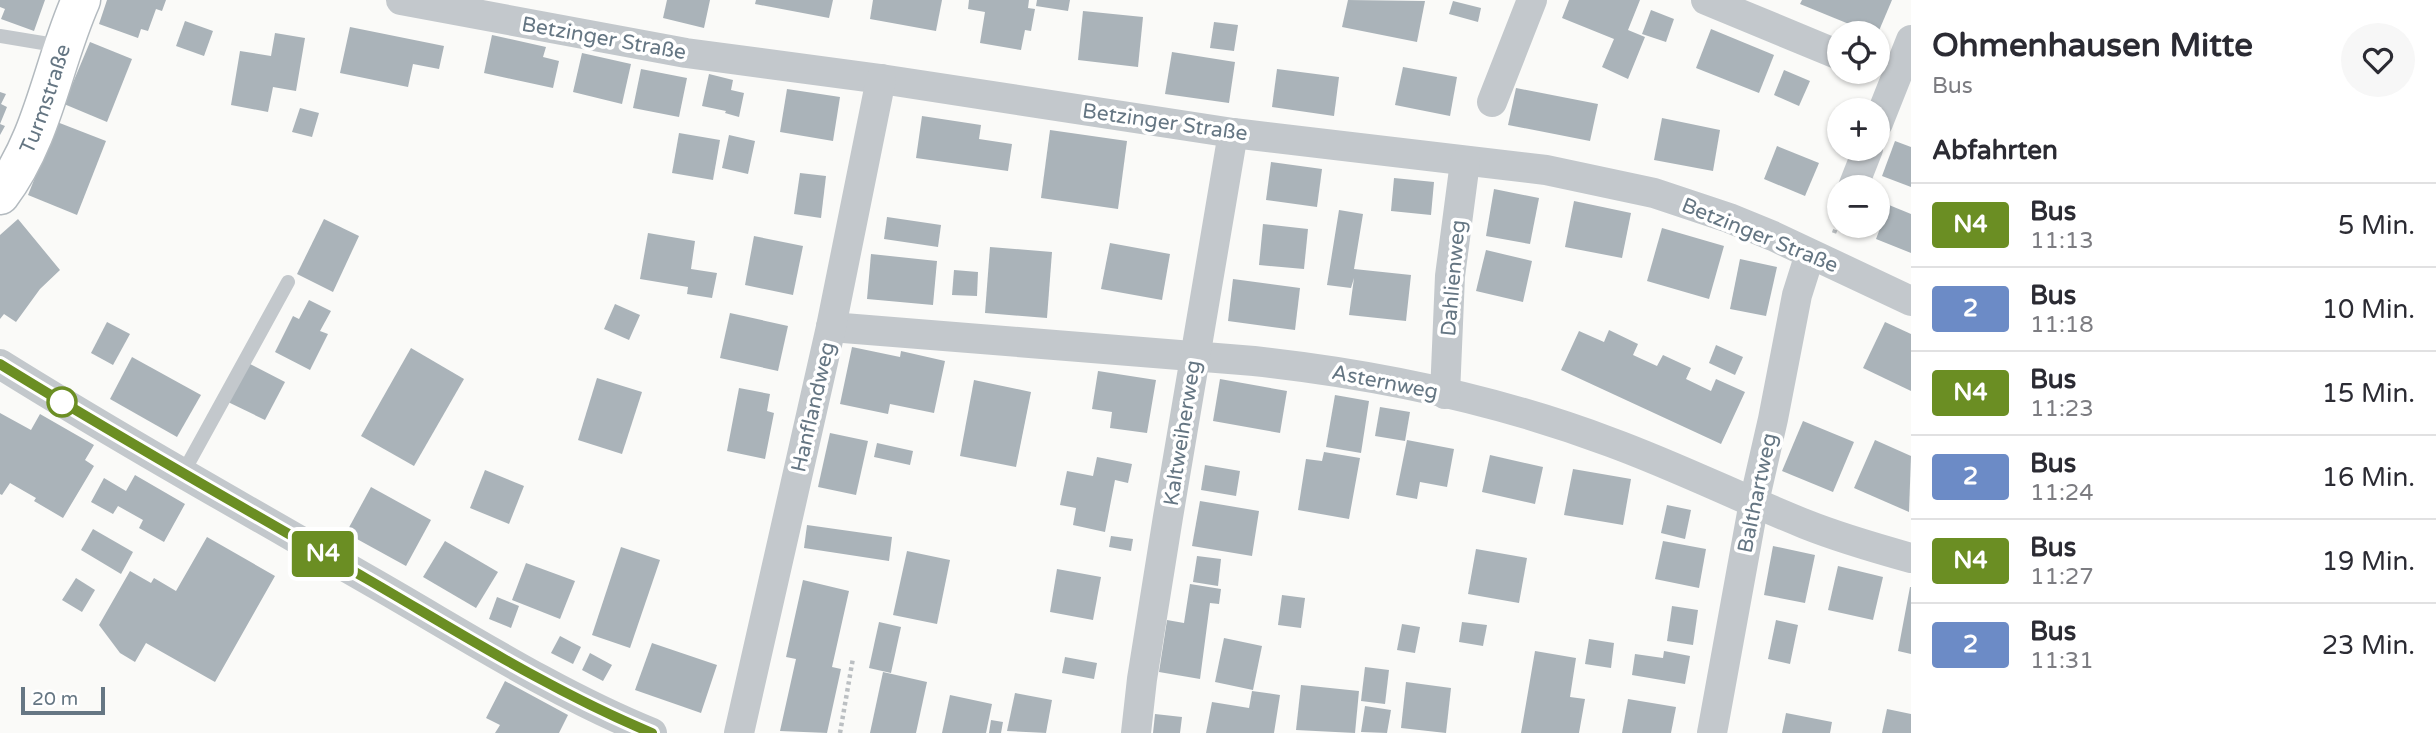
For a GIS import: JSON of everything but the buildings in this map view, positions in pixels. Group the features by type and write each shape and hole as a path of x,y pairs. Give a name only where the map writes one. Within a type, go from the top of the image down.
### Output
{"street":[{"name":"Turmstraße","path":"0,195 32,141 81,0"},
{"name":"Betzinger Straße","path":"401,0 615,42 881,79 1233,133 1546,170 1654,193 1729,218 1911,301"},
{"path":"1492,102 1532,0"},
{"path":"1706,0 1827,50"},
{"path":"1890,70 1911,40"},
{"name":"Hanflandweg","path":"739,733 831,327 881,79"},
{"name":"Kaltweiherweg","path":"1136,733 1142,679 1233,133"},
{"name":"Dahlienweg","path":"1445,394 1450,276 1465,162"},
{"name":"Balthartweg","path":"1712,733 1754,502 1797,295 1810,254"},
{"name":"Asternweg","path":"831,327 1195,356 1329,370 1445,394 1506,408 1571,428 1649,457 1840,537 1911,558"},
{"path":"0,364 184,474 529,672 652,733"}],"lane":[{"path":"0,36 63,46"},
{"path":"184,474 288,282"}],"path":[{"path":"841,733 853,658"}],"bus line":[{"name":"N4","path":"0,364 94,422 460,633 611,715 652,733"}]}
